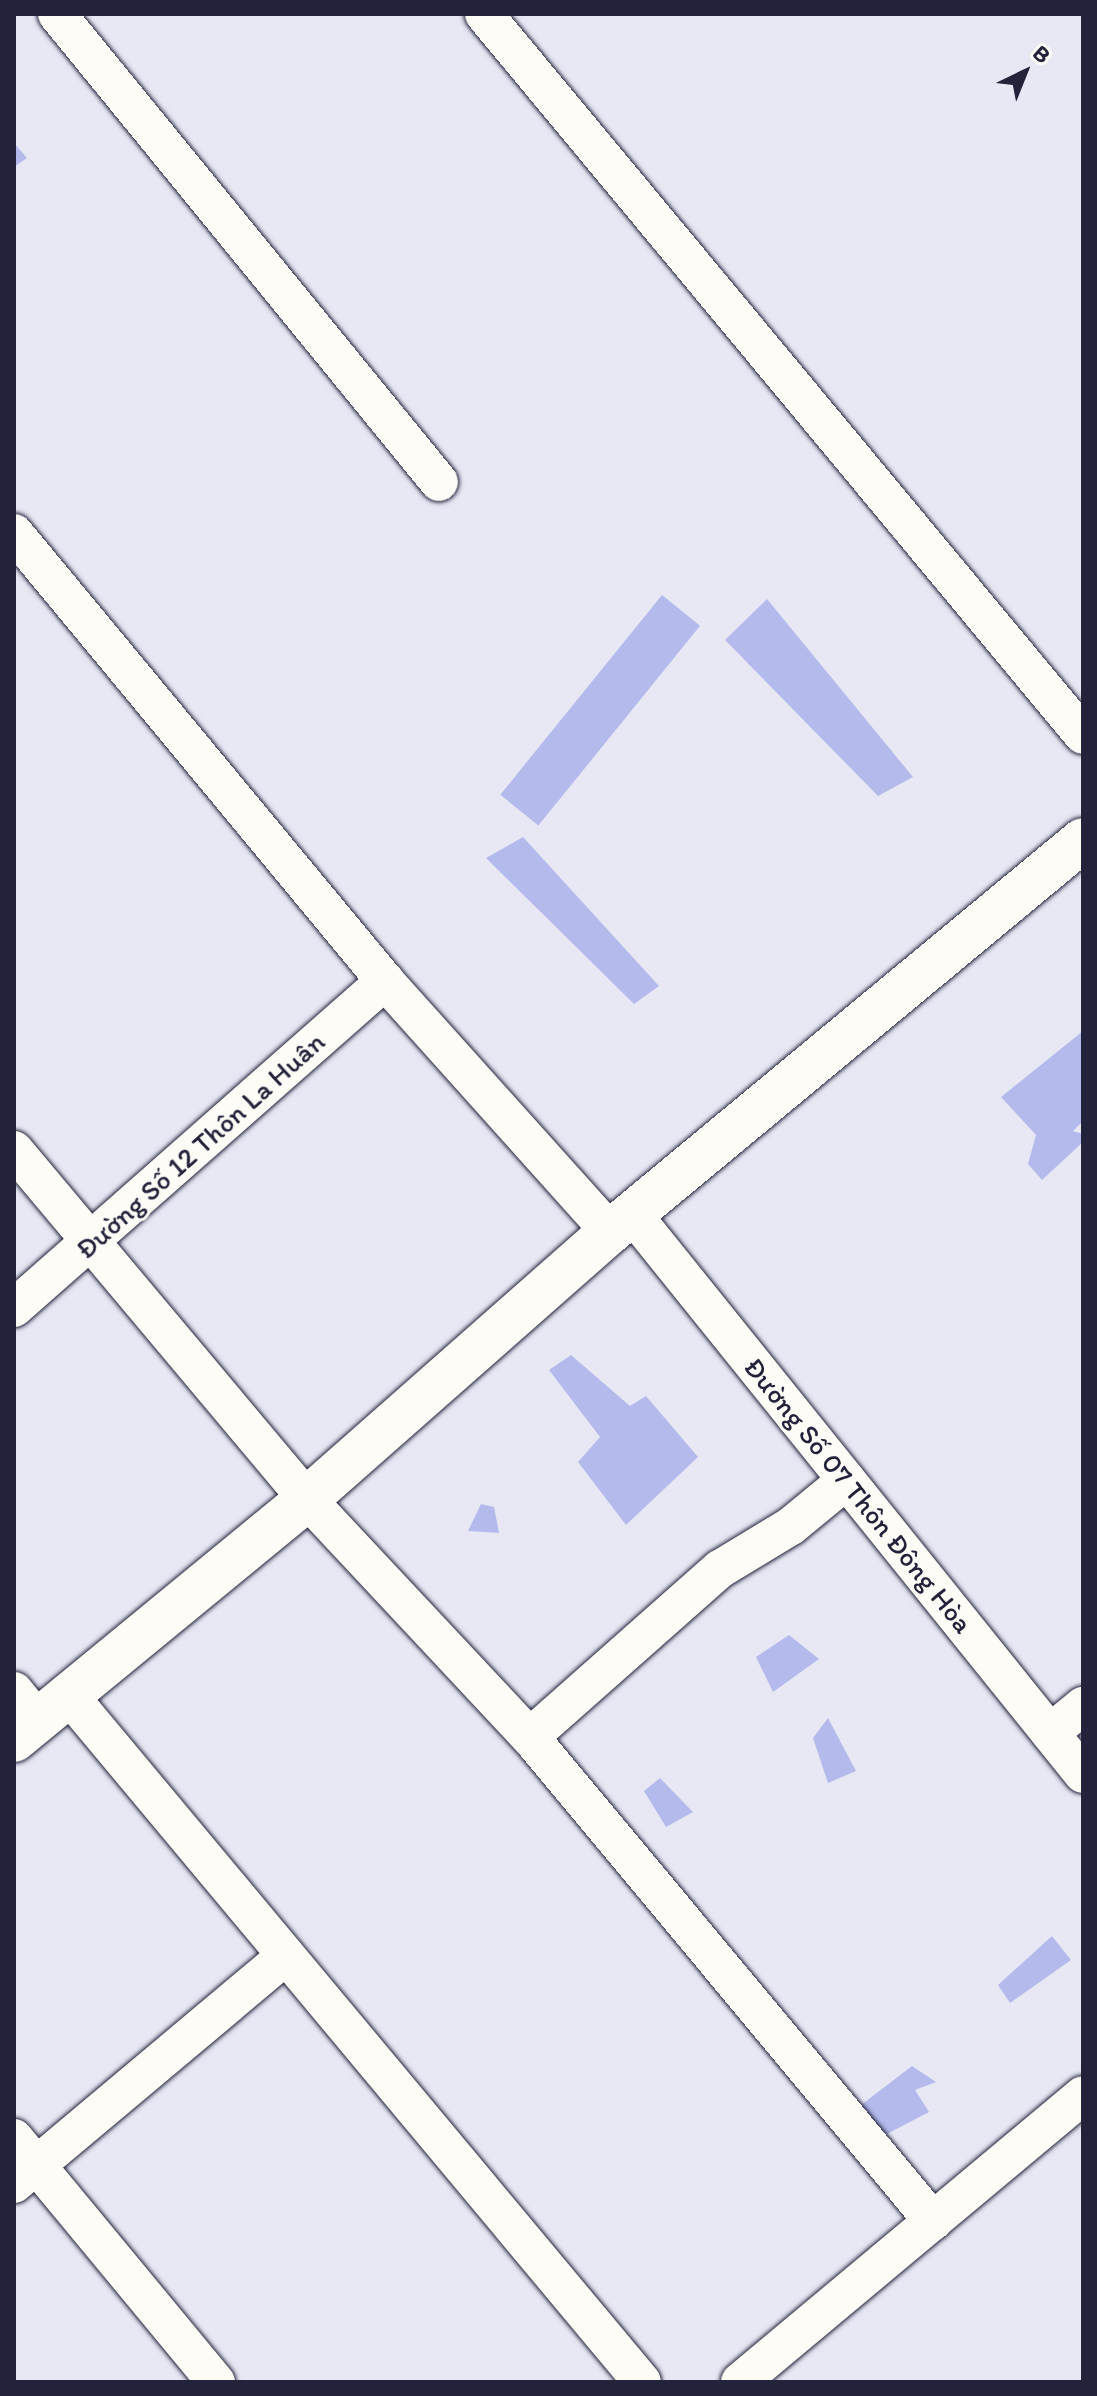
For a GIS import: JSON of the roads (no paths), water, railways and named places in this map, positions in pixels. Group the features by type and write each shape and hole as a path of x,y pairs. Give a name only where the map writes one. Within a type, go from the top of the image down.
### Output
{"street":[{"path":"57,14 439,482"},
{"path":"484,14 1083,735"},
{"name":"Đường Số 07 Thôn Đông Hòa","path":"14,533 385,981 622,1224 847,1480 1083,1774"},
{"path":"642,2382 286,1956 33,1711 307,1499 622,1224 1083,840"},
{"name":"Đường Số 12 Thôn La Huân","path":"14,1308 93,1242 385,981"},
{"path":"14,1150 307,1499 530,1737 933,2221"},
{"path":"530,1737 720,1569 791,1526 847,1480"},
{"path":"1050,1733 1083,1706"},
{"path":"216,2382 22,2163 286,1956"},
{"path":"740,2382 1083,2095"}]}
